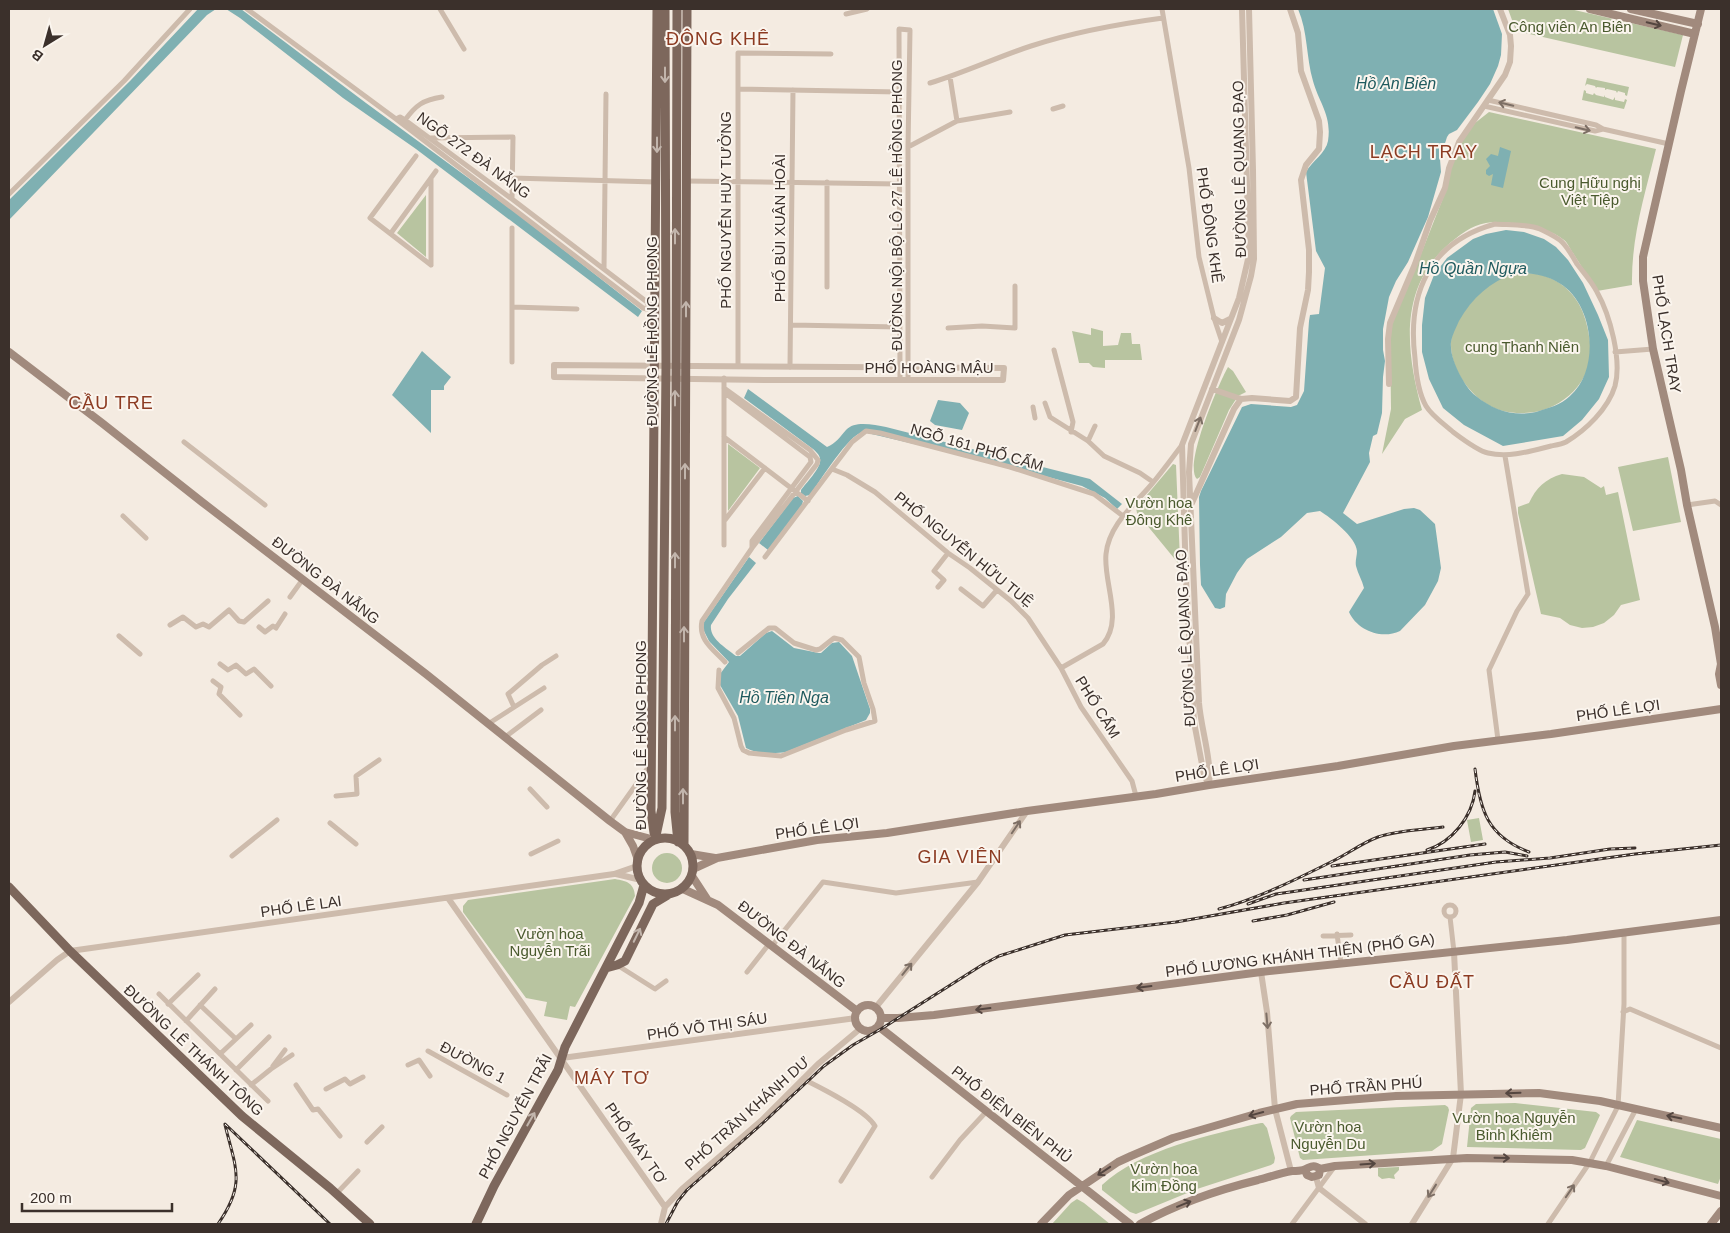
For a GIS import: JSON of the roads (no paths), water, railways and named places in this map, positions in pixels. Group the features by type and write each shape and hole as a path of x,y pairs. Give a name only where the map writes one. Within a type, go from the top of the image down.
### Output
{"main road":[{"name":"ĐƯỜNG LÊ HỒNG PHONG","path":"655,840 662,812 654,544 654,366 652,312 656,182 657,9"},
{"name":"ĐƯỜNG LÊ HỒNG PHONG","path":"665,9 670,366 675,378 681,843"},
{"name":"ĐƯỜNG LÊ HỒNG PHONG","path":"655,840 651,812 652,763 658,692 664,544 665,378 670,366 677,9"},
{"name":"ĐƯỜNG LÊ HỒNG PHONG","path":"681,843 675,812 686,378 686,9"},
{"path":"1590,9 1695,34"},
{"path":"1631,9 1698,24"},
{"name":"PHỐ LẠCH TRAY","path":"1701,9 1643,257 1642,281 1653,349 1702,565 1721,664 1719,674 1721,684"},
{"name":"ĐƯỜNG ĐÀ NẴNG","path":"9,352 102,422 610,821 625,832 655,840"},
{"path":"654,544 664,544"},
{"name":"PHỐ LÊ LỢI","path":"691,854 717,858 817,840 887,833 1027,810 1156,794 1448,747 1721,709"},
{"path":"662,812 664,817 668,818 672,817 675,812"},
{"name":"ĐƯỜNG ĐÀ NẴNG","path":"625,832 633,846 637,863"},
{"path":"606,968 625,961 653,904 668,894 682,889 688,883 693,872 691,854 681,843 667,838 655,840 647,845 641,852 637,863 642,882 655,893 668,894"},
{"name":"PHỐ LÊ LỢI","path":"693,872 717,858"},
{"name":"ĐƯỜNG ĐÀ NẴNG","path":"693,872 708,900"},
{"name":"PHỐ NGUYỄN TRÃI","path":"476,1224 494,1186 558,1070 568,1042 640,904 642,882"},
{"name":"ĐƯỜNG LÊ THÁNH TÔNG","path":"9,887 70,951 242,1116 370,1224"},
{"name":"ĐƯỜNG ĐÀ NẴNG","path":"682,889 718,904 856,1015"},
{"name":"PHỐ LƯƠNG KHÁNH THIỆN (PHỐ GA)","path":"880,1022 898,1018 934,1015 1261,972 1624,933 1721,920"},
{"path":"865,1005 876,1007 881,1014 880,1022 869,1030 861,1028 857,1024 856,1015 865,1005"},
{"name":"PHỐ ĐIỆN BIÊN PHỦ","path":"880,1022 986,1112 1130,1224"},
{"name":"PHỐ TRẦN PHÚ","path":"1041,1224 1069,1195 1118,1162 1144,1150 1204,1129 1275,1108 1297,1104 1352,1099 1461,1094 1538,1093 1600,1101 1721,1128"},
{"path":"1140,1224 1160,1213 1200,1197 1291,1171 1306,1170 1308,1167 1313,1166 1318,1173 1334,1166 1453,1158 1590,1162 1721,1196"},
{"path":"1711,1224 1721,1211"}],"street":[{"path":"9,194 136,68 190,9"},
{"name":"NGÕ 272 ĐÀ NẴNG","path":"247,9 396,119 400,117 405,120 512,199 647,302 652,312"},
{"path":"440,9 464,49"},
{"path":"846,14 867,9"},
{"name":"PHỐ ĐÔNG KHÊ","path":"1162,9 1189,168 1199,257 1222,342"},
{"name":"ĐƯỜNG LÊ QUANG ĐẠO","path":"1222,342 1240,298 1249,255 1242,9"},
{"name":"ĐƯỜNG LÊ QUANG ĐẠO","path":"1209,785 1210,773 1200,720 1188,472 1191,444 1230,346 1245,300 1254,259 1254,170 1249,9"},
{"path":"1212,388 1241,399 1290,401 1296,397 1300,328 1308,290 1309,272 1309,250 1301,180 1306,165 1319,149 1320,132 1319,121 1301,71 1298,33 1290,9"},
{"path":"1389,384 1388,339 1390,323 1415,264 1430,221 1446,188 1449,168 1455,151 1466,131 1505,75 1510,62 1510,35 1500,9"},
{"path":"930,83 1050,40 1110,26 1163,18"},
{"name":"ĐƯỜNG NỘI BỘ LÔ 27 LÊ HỒNG PHONG","path":"899,68 899,29 910,30 908,68 908,380"},
{"name":"PHỐ NGUYỄN HUY TƯỞNG","path":"738,366 738,53 831,54"},
{"path":"900,380 899,68 908,68"},
{"path":"950,77 957,121"},
{"path":"738,89 899,92"},
{"name":"PHỐ BÙI XUÂN HOÀI","path":"790,367 793,90"},
{"path":"604,269 606,94"},
{"path":"405,120 414,108 428,99 442,97"},
{"path":"1486,103 1536,111 1596,125 1603,130 1668,144"},
{"path":"1486,103 1595,132 1603,130"},
{"path":"1053,109 1063,106"},
{"path":"1535,117 1536,111"},
{"path":"908,147 957,121 1010,112"},
{"path":"1560,123 1562,117"},
{"path":"396,119 643,308 652,312"},
{"path":"430,138 513,137 512,199"},
{"path":"416,156 370,218 431,265 431,179"},
{"path":"391,233 436,172"},
{"path":"512,178 656,182"},
{"path":"686,181 899,184"},
{"path":"827,182 828,287"},
{"path":"1495,224 1538,228 1562,241 1597,291 1610,323 1616,352 1617,374 1614,387 1602,412 1565,443 1505,456 1486,453 1459,436 1433,414 1420,392 1413,344 1413,318 1416,302 1428,271 1442,253 1476,229 1495,224"},
{"path":"512,228 512,362"},
{"path":"948,328 982,326 1015,328 1015,286"},
{"path":"512,307 577,309"},
{"path":"1214,318 1222,323 1226,323 1232,318"},
{"path":"791,325 899,327"},
{"path":"1045,403 1050,417 1088,441 1104,456 1140,473 1153,482 1182,445 1222,342 1230,346"},
{"path":"1616,352 1653,349"},
{"path":"1054,350 1073,422 1071,432"},
{"name":"PHỐ HOÀNG MẬU","path":"554,365 670,366 1004,368 1003,380 766,380 554,377 554,365"},
{"path":"765,366 766,380"},
{"path":"949,368 950,380"},
{"path":"724,378 724,545"},
{"path":"724,390 811,459 810,465 794,490 702,621 701,633 704,639 725,662"},
{"path":"1185,518 1234,409 1241,399"},
{"path":"1033,407 1035,418"},
{"path":"1088,441 1095,426"},
{"name":"NGÕ 161 PHỐ CẤM","path":"832,469 852,442 866,431 880,433 1092,490 1094,494 1123,516"},
{"path":"724,437 808,501"},
{"path":"184,442 265,504"},
{"path":"1182,445 1191,444"},
{"name":"ĐƯỜNG LÊ QUANG ĐẠO","path":"1182,445 1186,580 1194,722 1204,775 1209,785"},
{"path":"1498,740 1489,670 1517,611 1528,594 1505,456"},
{"path":"725,520 764,468"},
{"path":"765,557 832,469"},
{"name":"PHỐ NGUYỄN HỮU TUỆ","path":"832,469 847,475 875,492 948,553 997,590 1028,618 1061,668"},
{"name":"PHỐ CẤM","path":"1136,796 1132,781 1081,707 1061,668 1103,644 1108,638 1112,620 1112,604 1107,576 1106,556 1108,542 1123,516 1153,482"},
{"path":"1687,505 1715,500 1721,505"},
{"path":"123,516 146,538"},
{"path":"938,587 944,580 934,571 948,553"},
{"path":"290,597 302,579"},
{"path":"961,589 983,606 997,590"},
{"path":"170,625 183,616 196,627 203,624 209,627 229,610 239,621 244,622 268,601"},
{"path":"259,627 266,632 272,626 276,628 285,614"},
{"path":"719,670 718,688 734,718 741,746 743,750 749,753 780,756 846,730 875,721 859,657 839,638 834,638 819,650 816,650 798,645 775,628 769,628 738,653"},
{"path":"119,636 140,654"},
{"path":"514,707 508,694 542,665 556,656"},
{"path":"220,664 228,670 236,665 246,674 254,669 271,686"},
{"path":"213,681 221,687 218,694 240,714"},
{"path":"488,724 544,688"},
{"path":"504,738 541,710"},
{"path":"336,796 357,794 356,776 379,760"},
{"path":"610,821 652,763"},
{"path":"530,789 547,807"},
{"path":"876,1007 978,882 1027,810"},
{"path":"232,856 277,820"},
{"path":"330,823 356,844"},
{"path":"532,854 558,841"},
{"name":"PHỐ LÊ LAI","path":"9,1002 70,951 614,874 637,863"},
{"name":"PHỐ LÊ LAI","path":"614,874 642,882"},
{"path":"746,972 823,882 896,893 978,882"},
{"name":"PHỐ MÁY TƠ","path":"448,898 665,1207"},
{"path":"1412,1224 1453,1158 1461,1094 1454,952 1450,917"},
{"path":"1548,1224 1590,1162 1618,1106 1624,1004 1624,933"},
{"path":"1337,934 1341,964"},
{"path":"1323,936 1351,935"},
{"path":"617,965 655,989 666,981"},
{"path":"1261,972 1267,1012 1275,1108 1291,1171"},
{"path":"168,1004 198,975"},
{"path":"186,1021 215,990"},
{"path":"159,994 268,1101"},
{"path":"1624,1004 1630,1009 1721,1048"},
{"path":"200,1005 236,1039"},
{"path":"1623,1012 1630,1009"},
{"name":"PHỐ VÕ THỊ SÁU","path":"562,1058 856,1015"},
{"path":"220,1054 251,1024"},
{"name":"PHỐ TRẦN KHÁNH DƯ","path":"665,1207 682,1189 762,1120 803,1079 861,1028"},
{"path":"236,1070 269,1037"},
{"path":"271,1069 285,1050"},
{"name":"ĐƯỜNG 1","path":"428,1052 507,1095"},
{"path":"251,1085 292,1055"},
{"path":"408,1065 419,1060 430,1076"},
{"path":"326,1088 345,1079 350,1084 363,1077"},
{"path":"803,1079 839,1098 871,1120 875,1126 841,1181"},
{"path":"296,1085 313,1110 318,1109 340,1136"},
{"path":"1606,1166 1636,1109"},
{"path":"932,1176 960,1140 986,1112"},
{"path":"367,1142 382,1126"},
{"path":"1292,1224 1334,1166"},
{"path":"336,1194 358,1171"},
{"path":"1318,1173 1319,1188 1365,1224"},
{"path":"661,1224 665,1207"}],"water":[{"path":"198,9 216,9 207,15 9,220 9,200 130,81"},
{"path":"226,9 241,9 519,215 642,311 638,317 416,149 343,98"},
{"name":"Hồ An Biên","path":"1298,9 1493,9 1502,34 1501,55 1490,84 1457,130 1447,137 1440,159 1441,172 1428,217 1408,262 1389,297 1383,329 1385,361 1382,413 1377,434 1373,436 1369,453 1370,462 1343,513 1357,524 1404,509 1414,508 1420,510 1435,524 1441,568 1438,581 1425,605 1400,631 1393,634 1370,632 1358,624 1349,612 1364,588 1356,566 1356,546 1342,528 1320,511 1307,513 1281,537 1247,559 1226,594 1225,607 1215,608 1201,585 1199,497 1201,491 1242,407 1251,404 1291,407 1297,405 1304,391 1310,315 1319,314 1325,268 1316,251 1306,172 1325,149 1329,132 1327,116 1313,81 1304,27"},
{"path":"1500,147 1511,151 1503,188 1491,185 1493,174 1489,176 1486,174 1486,170 1490,166 1486,159 1491,154 1498,156"},
{"name":"Hồ Quần Ngựa","path":"1506,230 1524,232 1544,239 1556,247 1568,260 1583,283 1608,340 1609,377 1599,399 1582,420 1563,436 1503,446 1464,425 1443,408 1429,379 1422,352 1422,325 1425,298 1434,275 1447,258 1473,239","holes":["1515,273 1548,278 1571,292 1580,305 1586,320 1589,337 1589,354 1586,370 1580,384 1570,396 1554,406 1536,412 1520,414 1497,409 1473,394 1458,371 1451,351 1452,337 1459,321 1470,305 1490,286"]},
{"path":"422,351 451,377 444,386 444,390 431,390 431,433 392,395"},
{"path":"748,389 827,447 854,425 865,424 886,427 1090,479 1122,504 1117,509 1105,498 1082,486 991,462 863,432 850,441 810,495 805,496 801,493 801,490 819,466 819,456 813,449 744,398"},
{"path":"938,400 960,403 969,413 962,430 935,425 930,421"},
{"path":"798,496 803,501 802,505 768,550 759,543 793,498"},
{"name":"Hồ Tiên Nga","path":"749,557 756,563 728,599 711,625 713,635 736,656 740,656 766,633 772,631 794,648 819,653 832,643 839,642 852,656 870,709 866,720 786,752 766,753 746,748 738,716 720,685 720,674 729,662 709,641 703,629 704,622"}],"railway":[{"path":"1475,769 1483,809 1488,820 1504,838 1515,846 1529,852"},
{"path":"1427,850 1445,841 1459,827 1470,810 1475,791"},
{"path":"1219,909 1278,888 1378,837 1443,827"},
{"path":"1332,866 1485,844"},
{"path":"666,1224 678,1201 687,1190 824,1066 853,1045 999,956 1065,935 1176,922 1284,903 1635,854 1721,845"},
{"path":"1248,904 1276,894 1496,862 1550,858 1610,849 1635,848"},
{"path":"1304,880 1470,855 1505,852 1527,856"},
{"path":"1253,921 1287,915 1334,902"},
{"path":"225,1124 330,1224"},
{"path":"218,1224 232,1198 236,1176 225,1125"}],"district":[{"name":"ĐÔNG KHÊ","path":"718,39"},
{"name":"LẠCH TRAY","path":"1424,152"},
{"name":"CẦU TRE","path":"111,403"},
{"name":"GIA VIÊN","path":"960,857"},
{"name":"CẦU ĐẤT","path":"1432,982"},
{"name":"MÁY TƠ","path":"612,1078"}],"park label":[{"name":"Công viên An Biên","path":"1570,26"},
{"name":"Cung Hữu nghị Việt Tiệp","path":"1590,190"},
{"name":"cung Thanh Niên","path":"1522,346"},
{"name":"Vườn hoa Đông Khê","path":"1159,510"},
{"name":"Vườn hoa Nguyễn Trãi","path":"550,942"},
{"name":"Vườn hoa Nguyễn Bỉnh Khiêm","path":"1514,1126"},
{"name":"Vườn hoa Nguyễn Du","path":"1328,1134"},
{"name":"Vườn hoa Kim Đồng","path":"1164,1176"}]}
